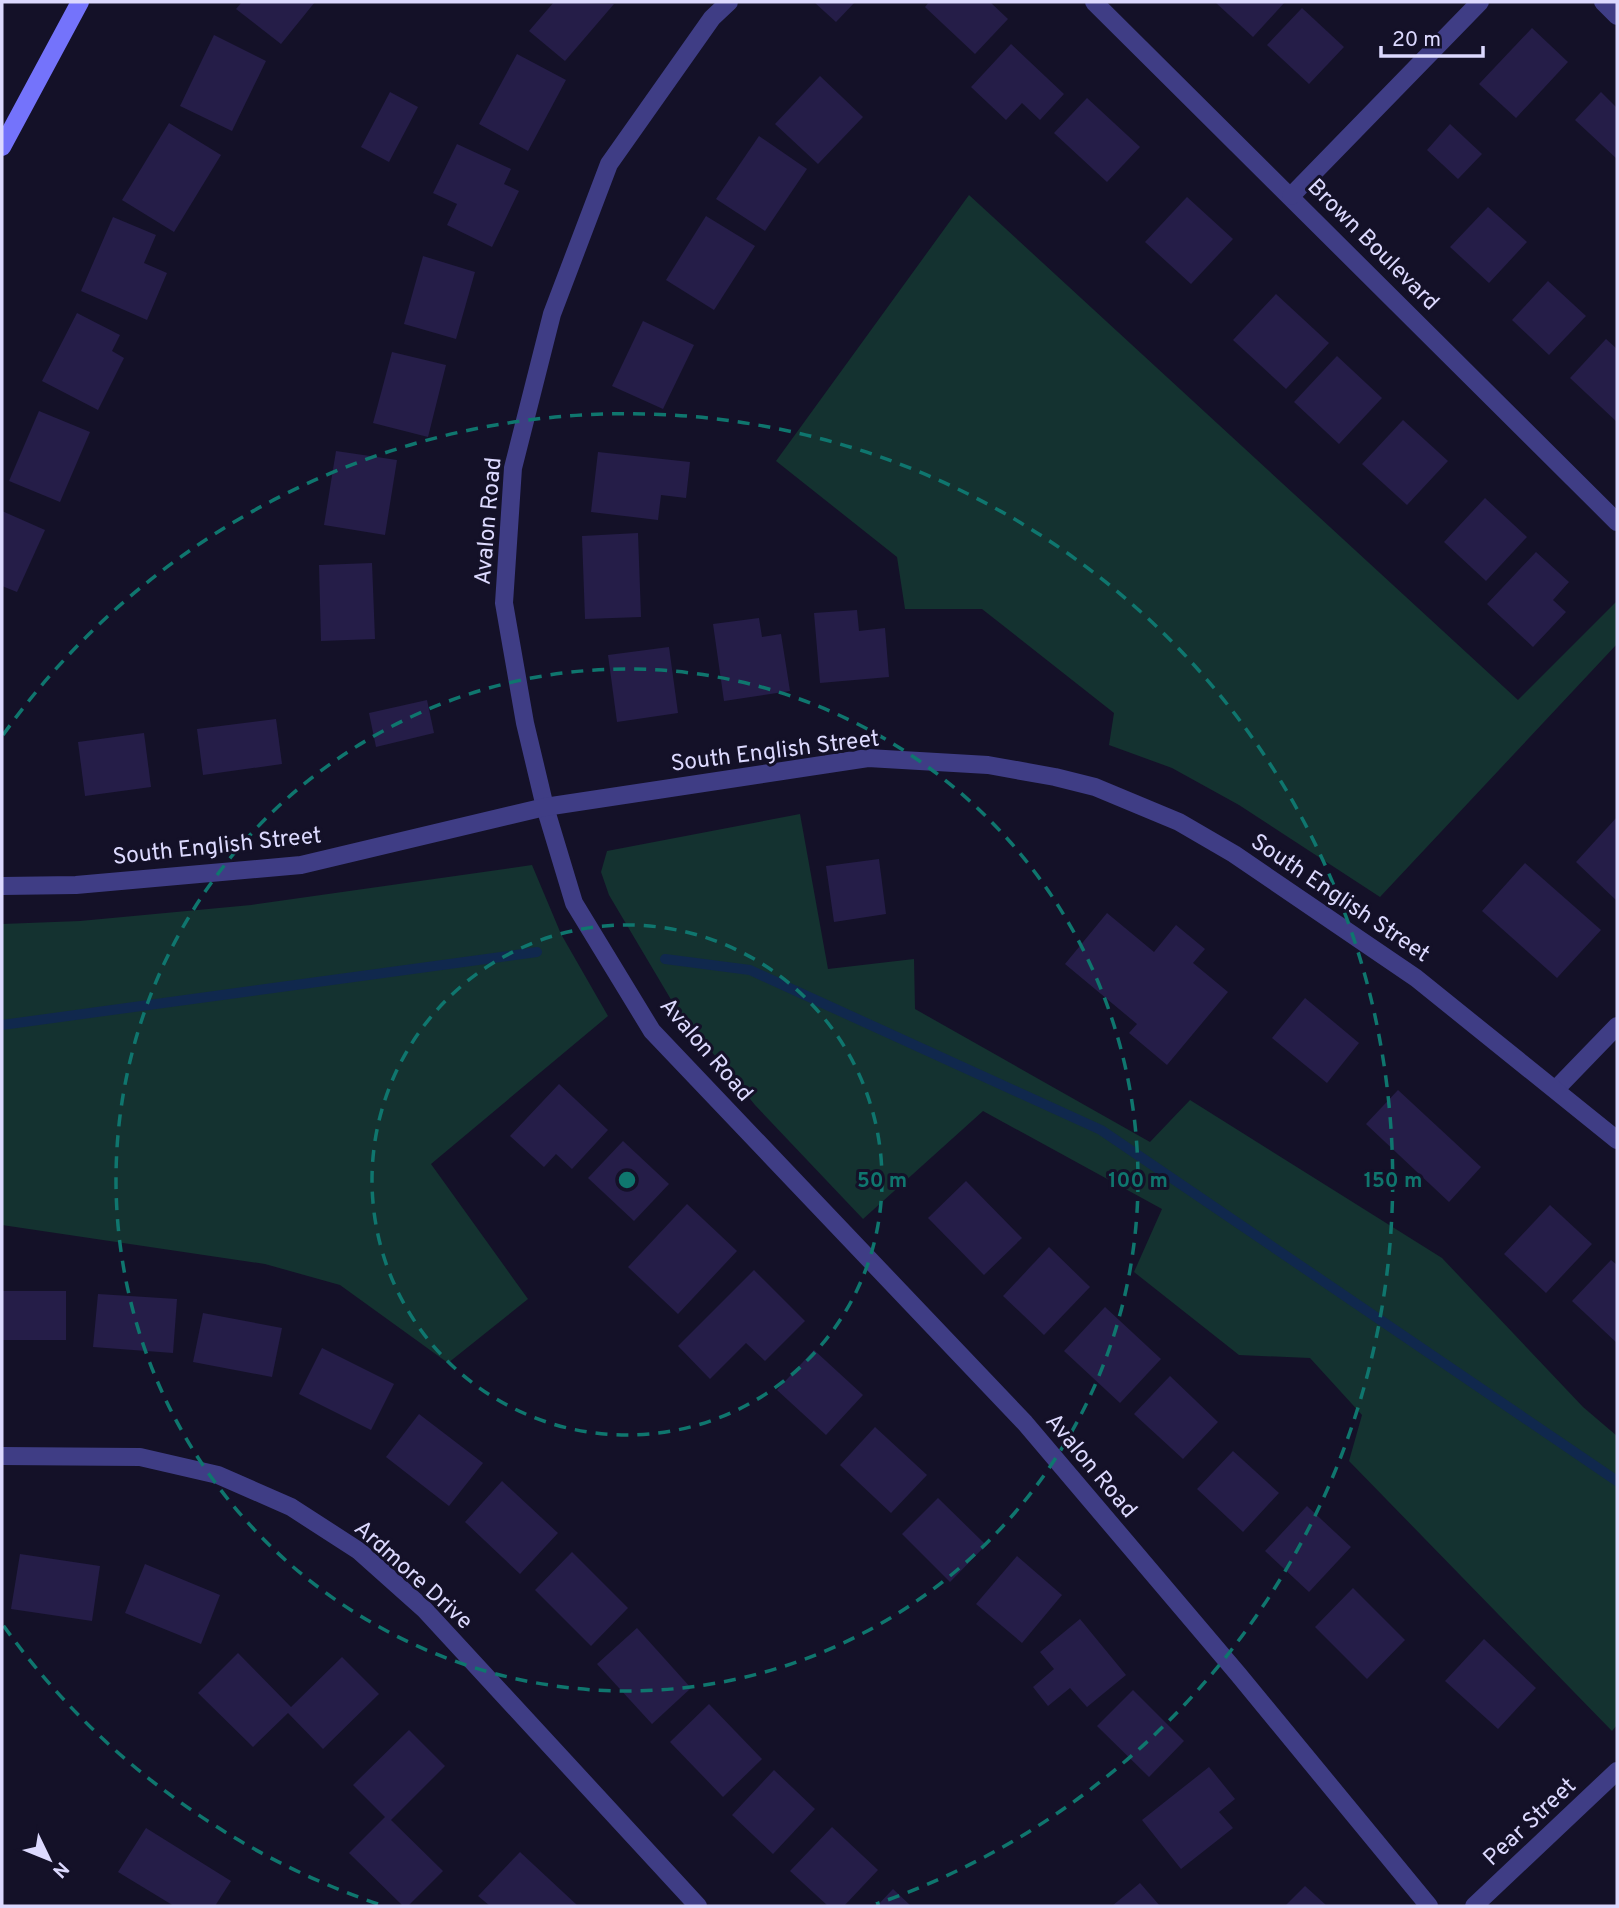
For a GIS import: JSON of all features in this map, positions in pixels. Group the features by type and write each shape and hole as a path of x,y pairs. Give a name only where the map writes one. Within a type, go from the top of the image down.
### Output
{"main road":[{"path":"2,147 80,2"}],"street":[{"name":"Avalon Road","path":"729,2 712,18 609,164 552,314 513,468 504,603 545,807 574,903 652,1031 1025,1423 1238,1674 1429,1906"},
{"name":"Brown Boulevard","path":"1094,2 1617,522"},
{"path":"1291,196 1480,2"},
{"path":"1603,2 1617,16"},
{"name":"South English Street","path":"2,886 76,885 301,865 545,807 867,758 988,765 1095,787 1179,822 1258,869 1416,978 1556,1088 1617,1140"},
{"path":"1556,1088 1617,1026"},
{"name":"Ardmore Drive","path":"2,1456 141,1457 218,1475 291,1507 359,1551 424,1609 698,1906"},
{"name":"Pear Street","path":"1474,1906 1617,1771"}],"green space":[{"path":"969,195 1518,700 1617,601 1617,644 1380,897 1239,805 1172,768 1109,745 1114,713 982,609 905,609 897,557 776,461"},
{"path":"800,814 828,969 914,959 915,1009 1150,1142 1190,1100 1442,1258 1583,1407 1617,1436 1617,1725 1612,1731 1349,1461 1362,1415 1310,1358 1239,1355 1134,1272 1162,1209 983,1111 863,1219 755,1105 676,1008 609,895 601,872 607,851"},
{"path":"532,865 561,934 608,1016 431,1164 528,1299 448,1363 340,1285 265,1264 2,1225 2,924 80,921 251,905"}],"building":[{"path":"242,2 315,2 281,44 236,9"},
{"path":"554,2 614,4 565,61 529,31"},
{"path":"814,2 855,2 836,22"},
{"path":"929,2 990,2 1008,19 975,54 925,7"},
{"path":"1215,2 1285,2 1253,37"},
{"path":"1302,8 1344,47 1309,84 1267,45"},
{"path":"1532,28 1568,62 1516,118 1479,84"},
{"path":"214,35 266,61 232,131 180,106"},
{"path":"1011,44 1064,94 1040,120 1022,103 1006,120 971,87"},
{"path":"517,54 566,80 528,151 479,124"},
{"path":"820,76 863,117 818,164 775,124"},
{"path":"390,92 418,107 389,162 361,147"},
{"path":"1601,92 1617,108 1617,159 1575,120"},
{"path":"1087,98 1140,147 1107,182 1054,133"},
{"path":"169,123 221,155 174,232 122,200"},
{"path":"1450,124 1482,154 1458,179 1427,150"},
{"path":"759,136 807,169 765,231 716,199"},
{"path":"457,144 511,169 504,184 519,191 492,247 447,225 457,204 433,193"},
{"path":"1187,197 1233,239 1191,284 1145,242"},
{"path":"1488,207 1527,242 1489,283 1450,247"},
{"path":"706,216 755,246 714,310 666,280"},
{"path":"113,217 156,235 144,263 167,273 147,320 81,291"},
{"path":"423,256 475,272 456,339 404,324"},
{"path":"1548,281 1586,316 1549,355 1512,320"},
{"path":"1276,294 1329,343 1286,389 1233,340"},
{"path":"77,313 120,335 112,351 124,358 98,410 42,381"},
{"path":"643,321 694,345 663,409 612,386"},
{"path":"1606,339 1617,349 1617,422 1570,378"},
{"path":"392,352 446,365 428,437 373,423"},
{"path":"1337,356 1382,398 1339,444 1294,402"},
{"path":"39,411 90,432 60,502 9,481"},
{"path":"1403,420 1448,461 1407,505 1362,464"},
{"path":"336,451 397,460 385,535 324,525"},
{"path":"598,452 690,462 686,498 661,495 658,520 591,512"},
{"path":"1485,498 1527,537 1486,581 1444,542"},
{"path":"2,511 45,530 17,592 2,586"},
{"path":"638,533 641,617 585,619 582,536"},
{"path":"1536,552 1569,582 1553,600 1566,612 1533,647 1487,604"},
{"path":"372,563 375,639 321,641 319,565"},
{"path":"857,610 859,631 885,628 889,677 820,683 814,613"},
{"path":"759,618 762,637 781,634 790,691 724,701 713,624"},
{"path":"669,647 678,713 617,722 608,655"},
{"path":"427,700 434,733 376,747 369,713"},
{"path":"276,719 282,764 203,775 197,729"},
{"path":"144,733 151,787 85,796 78,742"},
{"path":"1617,817 1617,901 1576,862"},
{"path":"879,859 886,914 834,922 826,866"},
{"path":"1525,863 1601,930 1557,978 1482,911"},
{"path":"1107,913 1154,952 1176,925 1205,949 1193,963 1228,992 1167,1065 1129,1033 1137,1024 1065,964"},
{"path":"1305,998 1359,1043 1327,1083 1272,1038"},
{"path":"559,1084 608,1130 572,1169 556,1154 544,1167 510,1136"},
{"path":"1398,1090 1481,1167 1449,1202 1366,1124"},
{"path":"623,1141 669,1184 634,1221 588,1178"},
{"path":"966,1181 1022,1238 984,1275 928,1218"},
{"path":"687,1204 737,1251 678,1314 628,1267"},
{"path":"1550,1205 1592,1244 1546,1293 1504,1254"},
{"path":"1049,1247 1090,1287 1044,1335 1003,1296"},
{"path":"1611,1260 1617,1265 1617,1343 1572,1301"},
{"path":"754,1270 805,1321 765,1361 746,1343 710,1379 678,1346"},
{"path":"2,1291 66,1291 66,1340 2,1340"},
{"path":"98,1294 177,1299 173,1353 93,1347"},
{"path":"1105,1307 1161,1359 1120,1403 1064,1351"},
{"path":"203,1313 282,1328 272,1377 193,1362"},
{"path":"322,1348 394,1384 371,1430 299,1394"},
{"path":"814,1350 863,1395 826,1435 777,1390"},
{"path":"1170,1376 1218,1422 1183,1459 1134,1414"},
{"path":"419,1414 483,1463 449,1506 386,1457"},
{"path":"875,1427 927,1475 891,1513 840,1465"},
{"path":"1233,1451 1279,1493 1243,1532 1197,1489"},
{"path":"502,1481 558,1533 520,1574 465,1522"},
{"path":"938,1498 986,1545 950,1582 902,1534"},
{"path":"1307,1506 1351,1547 1309,1592 1265,1551"},
{"path":"572,1552 628,1608 591,1646 535,1590"},
{"path":"20,1554 100,1566 92,1621 11,1609"},
{"path":"1017,1556 1062,1595 1022,1643 976,1604"},
{"path":"145,1564 220,1595 201,1644 125,1613"},
{"path":"1353,1588 1405,1640 1367,1679 1315,1627"},
{"path":"1080,1619 1126,1675 1087,1707 1070,1688 1048,1706 1033,1687 1054,1669 1040,1652"},
{"path":"637,1628 691,1688 652,1724 597,1664"},
{"path":"1484,1639 1536,1688 1498,1729 1445,1681"},
{"path":"238,1653 291,1707 342,1657 379,1694 323,1749 288,1713 253,1747 198,1693"},
{"path":"1133,1690 1184,1741 1149,1777 1097,1726"},
{"path":"709,1704 762,1759 723,1797 670,1742"},
{"path":"409,1730 445,1766 391,1820 443,1871 408,1906 403,1906 349,1853 385,1817 353,1785"},
{"path":"1209,1767 1235,1799 1219,1812 1233,1828 1181,1869 1142,1820"},
{"path":"774,1770 815,1809 773,1854 732,1815"},
{"path":"832,1827 878,1870 844,1906 828,1906 790,1871"},
{"path":"146,1828 231,1881 215,1906 174,1906 118,1872"},
{"path":"520,1852 578,1906 490,1906 478,1896"},
{"path":"1140,1883 1160,1906 1112,1906"},
{"path":"1305,1886 1327,1906 1285,1906"},
{"path":"893,1889 911,1906 877,1906"}],"waterway":[{"path":"2,1025 537,952"},
{"path":"665,959 750,970 1101,1130 1617,1481"}]}
